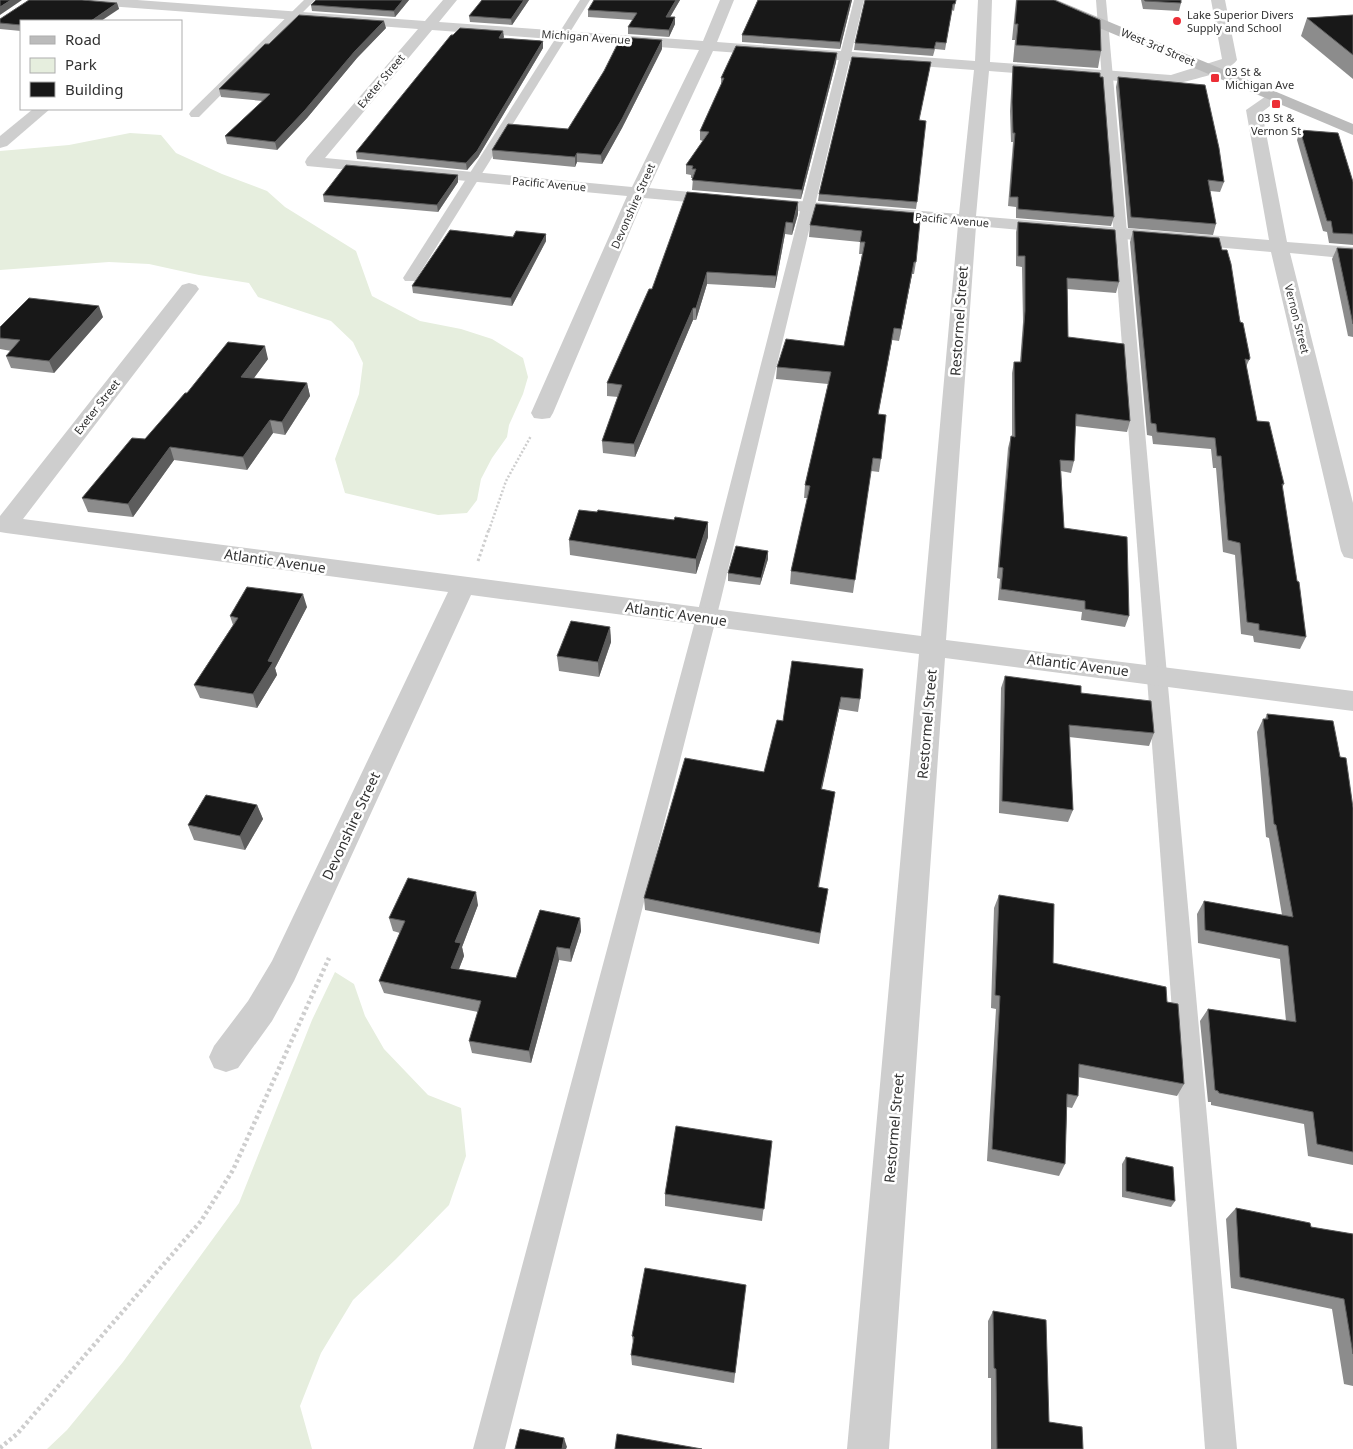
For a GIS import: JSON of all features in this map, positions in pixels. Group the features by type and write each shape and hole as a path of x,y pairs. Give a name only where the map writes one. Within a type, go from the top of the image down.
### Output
{"main road":[{"name":"West 3rd Street","path":"1045,0 1353,130"}],"street":[{"name":"Michigan Avenue","path":"81,0 168,3 294,16 1109,75 1176,79 1209,69"},
{"name":"Exeter Street","path":"313,162 450,0"},
{"name":"Devonshire Street","path":"542,412 638,192 708,46 727,0"},
{"name":"Restormel Street","path":"868,1449 967,221 982,67 985,0"},
{"path":"1209,69 1230,60 1218,0"},
{"path":"147,20 168,3"},
{"name":"Vernon Street","path":"1274,97 1254,110 1279,247 1353,551"},
{"path":"1,143 41,110"},
{"name":"Pacific Avenue","path":"313,162 808,208 1353,254"},
{"name":"Exeter Street","path":"3,525 189,289"},
{"name":"Atlantic Avenue","path":"3,525 470,575 706,618 1158,674 1353,701"},
{"name":"Devonshire Street","path":"226,1057 260,1011 283,971 470,575"}],"lane":[{"path":"195,114 310,0"},
{"path":"410,278 585,0"},
{"path":"488,1449 706,618 859,0"},
{"path":"1101,0 1109,75 1120,234 1221,1449"}],"path":[{"path":"470,575 500,494 518,455 534,432"},
{"path":"0,1448 18,1434 201,1221 233,1170 329,958"}],"green space":[{"path":"130,133 161,135 176,153 222,174 267,191 285,207 356,251 372,296 420,321 461,329 492,339 523,358 528,377 523,394 509,425 507,437 492,458 481,479 477,500 467,513 438,515 345,493 335,459 359,394 363,363 353,342 331,321 258,297 249,283 149,264 109,262 0,270 0,151 69,145"},
{"path":"335,972 354,984 365,1016 384,1049 428,1095 461,1108 466,1156 449,1205 353,1300 321,1353 300,1406 312,1449 47,1449 67,1430 123,1362 239,1203 312,1020"}],"building":[{"path":"0,0 11,0 0,7"},
{"path":"29,0 82,0 117,3 92,20 20,20 20,25 0,23 0,19"},
{"path":"316,0 403,0 394,11 311,5"},
{"path":"482,0 524,0 511,19 469,16"},
{"path":"594,0 676,0 666,17 675,17 669,30 628,27 637,13 588,10"},
{"path":"758,0 851,0 840,42 742,35"},
{"path":"865,0 956,0 955,4 953,4 946,43 936,42 934,49 855,43"},
{"path":"1017,0 1054,0 1100,20 1101,51 1016,45 1018,24 1015,24"},
{"path":"1181,0 1181,3 1145,1"},
{"path":"299,15 384,21 275,142 225,136 270,94 219,89 265,44 269,44"},
{"path":"1353,15 1353,55 1307,18"},
{"path":"460,28 503,31 499,38 543,41 477,151 466,163 356,152 451,35"},
{"path":"621,37 662,40 622,119 601,155 577,153 575,157 492,150 508,124 568,129 604,71"},
{"path":"736,46 837,53 802,190 692,180 696,169 692,169 693,166 686,165 709,132 700,131"},
{"path":"852,57 931,62 919,120 926,121 917,202 819,194"},
{"path":"1013,66 1100,73 1100,77 1103,77 1114,217 1018,209 1018,197 1010,197 1015,133 1013,133 1012,102"},
{"path":"1118,77 1205,85 1219,148 1224,182 1208,180 1216,224 1131,217"},
{"path":"1300,130 1338,133 1353,182 1353,234 1333,233 1331,221 1327,221"},
{"path":"346,165 458,175 437,205 323,195"},
{"path":"687,192 798,202 793,223 786,222 776,276 707,272 696,308 693,308 634,444 602,441 622,385 607,383 649,289 652,289"},
{"path":"816,204 916,213 915,220 920,221 916,262 914,262 901,329 894,328 878,414 886,415 881,459 873,458 855,580 791,571 810,486 805,485 831,372 777,367 786,339 844,346 865,242 860,242 862,231 810,225"},
{"path":"1018,222 1115,230 1119,282 1067,278 1068,337 1124,344 1130,421 1076,414 1074,461 1060,460 1064,528 1127,537 1129,616 1085,609 1085,601 1001,589 1003,568 999,567 1011,436 1015,437 1014,362 1021,362 1025,311 1025,256 1018,256"},
{"path":"450,230 513,237 516,231 546,234 511,298 412,286"},
{"path":"1133,231 1219,238 1222,250 1227,250 1240,322 1243,323 1250,358 1249,360 1245,359 1257,421 1269,422 1284,484 1282,484 1297,581 1299,582 1306,637 1259,630 1259,624 1247,622 1240,543 1228,540 1221,456 1217,456 1215,438 1157,432 1156,424 1151,423"},
{"path":"1337,248 1353,249 1353,324"},
{"path":"29,298 99,306 49,361 6,356 20,340 0,338 0,327"},
{"path":"228,342 265,346 241,377 307,383 282,422 270,420 243,457 170,447 128,504 82,498 132,438 145,439 187,393"},
{"path":"579,510 597,512 598,510 674,520 675,517 708,522 696,559 569,540"},
{"path":"736,546 768,551 761,578 728,573"},
{"path":"247,587 303,594 268,661 273,662 253,694 194,685 238,618 230,616"},
{"path":"571,621 610,627 598,662 557,656"},
{"path":"792,661 863,669 860,699 841,697 821,789 835,792 818,887 828,889 820,933 644,898 685,758 764,772 777,720 783,721"},
{"path":"1005,676 1081,686 1081,693 1151,701 1154,733 1069,725 1073,810 1002,801"},
{"path":"1267,714 1333,721 1340,757 1346,758 1353,808 1353,1152 1317,1144 1313,1112 1219,1093 1215,1090 1208,1009 1296,1022 1288,946 1205,930 1204,901 1293,917 1276,825 1274,824 1263,719 1268,719"},
{"path":"206,795 257,805 240,836 188,825"},
{"path":"408,878 476,892 455,942 461,943 451,968 516,978 540,910 580,918 570,949 557,947 529,1051 469,1041 481,1001 379,981 405,921 389,918"},
{"path":"999,895 1054,904 1053,963 1166,987 1167,1002 1178,1004 1184,1084 1079,1064 1078,1096 1067,1094 1065,1164 992,1149 1000,996 995,995"},
{"path":"676,1126 772,1141 764,1209 665,1194"},
{"path":"1126,1157 1173,1167 1175,1201 1126,1191"},
{"path":"1236,1208 1310,1223 1311,1227 1353,1234 1353,1354 1344,1299 1240,1277"},
{"path":"645,1268 746,1285 735,1373 631,1355 634,1337 632,1336"},
{"path":"993,1311 1046,1320 1049,1422 1082,1427 1083,1449 997,1449"},
{"path":"520,1429 564,1438 562,1449 515,1449"},
{"path":"617,1434 702,1449 615,1449"}],"place":[{"name":"Lake Superior Divers Supply and School","path":"1177,21"},
{"name":"03 St & Michigan Ave","path":"1215,78"},
{"name":"03 St & Vernon St","path":"1276,104"}]}
